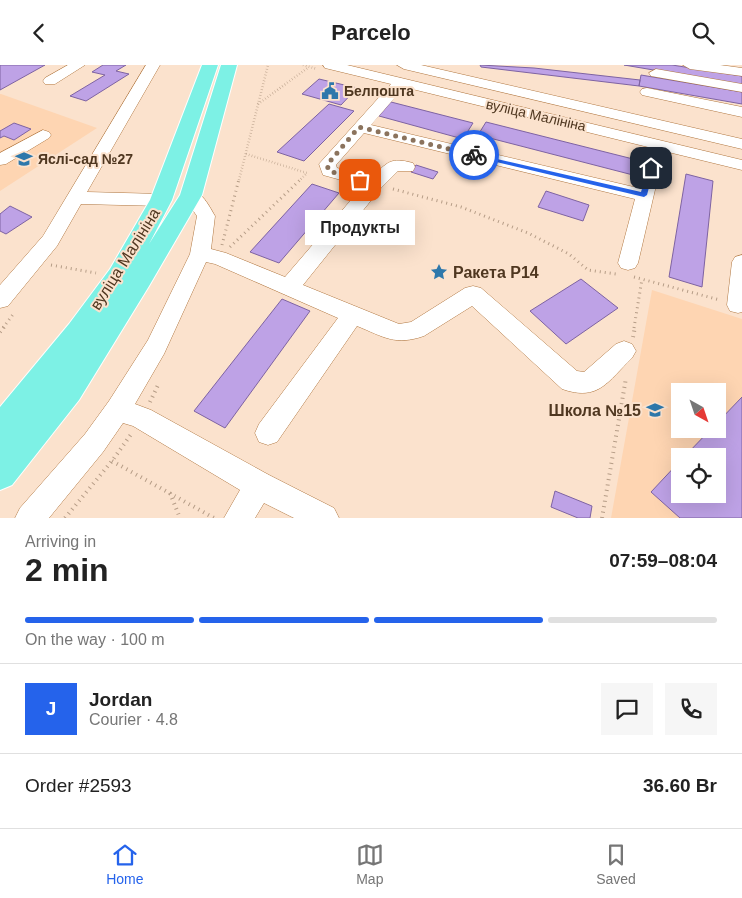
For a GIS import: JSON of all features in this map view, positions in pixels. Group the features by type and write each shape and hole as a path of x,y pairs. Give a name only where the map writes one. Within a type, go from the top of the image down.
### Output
{"main road":[{"name":"вуліца Малініна","path":"0,431 79,332 119,276 161,200 210,65"},
{"name":"вуліца Малініна","path":"0,473 68,390 140,279 191,195 229,65"}],"street":[{"path":"50,81 78,65"},
{"path":"0,300 50,241 153,65"},
{"name":"вуліца Малініна","path":"330,65 742,165"},
{"path":"404,65 742,134"},
{"path":"436,65 742,144"},
{"path":"690,65 742,72"},
{"path":"656,73 742,88"},
{"path":"375,184 329,171 327,165 400,83"},
{"path":"647,91 742,112"},
{"path":"574,124 584,103"},
{"path":"359,127 644,195"},
{"path":"0,161 43,135"},
{"path":"628,263 657,144"},
{"path":"290,286 375,184 394,165 407,167"},
{"path":"30,518 94,443 130,414 156,347 210,256 206,217 191,195"},
{"path":"75,198 161,200"},
{"path":"210,256 290,286 398,333 416,330 473,294 571,381 589,383 627,348"},
{"path":"738,305 742,262"},
{"path":"268,433 353,315"},
{"path":"130,414 259,485 324,518"},
{"path":"239,518 259,485"}],"path":[{"path":"210,256 246,153 268,65"},
{"path":"258,104 309,67"},
{"path":"210,256 307,173 246,153"},
{"path":"375,184 461,207 528,233 569,254 588,269 642,279 738,305"},
{"path":"627,348 642,279"},
{"path":"602,518 626,375"},
{"path":"65,518 112,461 130,414 159,383"},
{"path":"112,461 214,518"},
{"path":"169,493 180,518"}],"shaded area":[{"name":"Яслі-сад №27","path":"1,94 97,128 0,191"},
{"name":"Школа №15","path":"652,290 742,319 742,518 611,518"}],"building":[{"path":"0,65 45,65 0,90"},
{"path":"103,65 126,65 116,71 129,74 86,101 70,96 105,75 92,72"},
{"path":"480,65 534,68 640,80 639,86 481,67"},
{"path":"624,65 672,65 742,76 742,85"},
{"path":"641,75 742,92 742,104 639,86"},
{"name":"Белпошта","path":"319,79 357,88 341,105 302,94"},
{"path":"391,102 473,123 463,139 379,116"},
{"path":"329,104 354,111 304,161 277,152"},
{"path":"486,122 637,160 633,175 478,135"},
{"path":"14,123 31,129 14,140 4,136 0,138 0,131"},
{"path":"362,165 380,170 375,177 357,172"},
{"path":"416,165 438,172 433,179 411,172"},
{"path":"686,174 713,181 702,287 669,277"},
{"path":"312,184 339,193 279,263 250,252"},
{"path":"546,191 589,205 583,221 538,207"},
{"path":"10,206 32,217 6,234 0,231 0,214"},
{"path":"581,279 618,308 566,344 530,311"},
{"path":"282,299 310,311 225,428 194,411"},
{"path":"742,397 742,518 680,518 651,492 671,471 671,503 726,503 726,448 693,448 702,438 726,438 726,414"},
{"path":"555,491 592,506 590,518 578,518 551,507"}],"way so far":[{"path":"360,180 329,171 327,165 359,127 474,155"}],"place":[{"name":"Белпошта","path":"330,91"},
{"name":"Яслі-сад №27","path":"24,159"},
{"name":"Продукты","path":"360,180"},
{"name":"Ракета Р14","path":"439,272"},
{"name":"Школа №15","path":"655,410"}],"route":[{"path":"474,155 644,195 651,168"}]}
